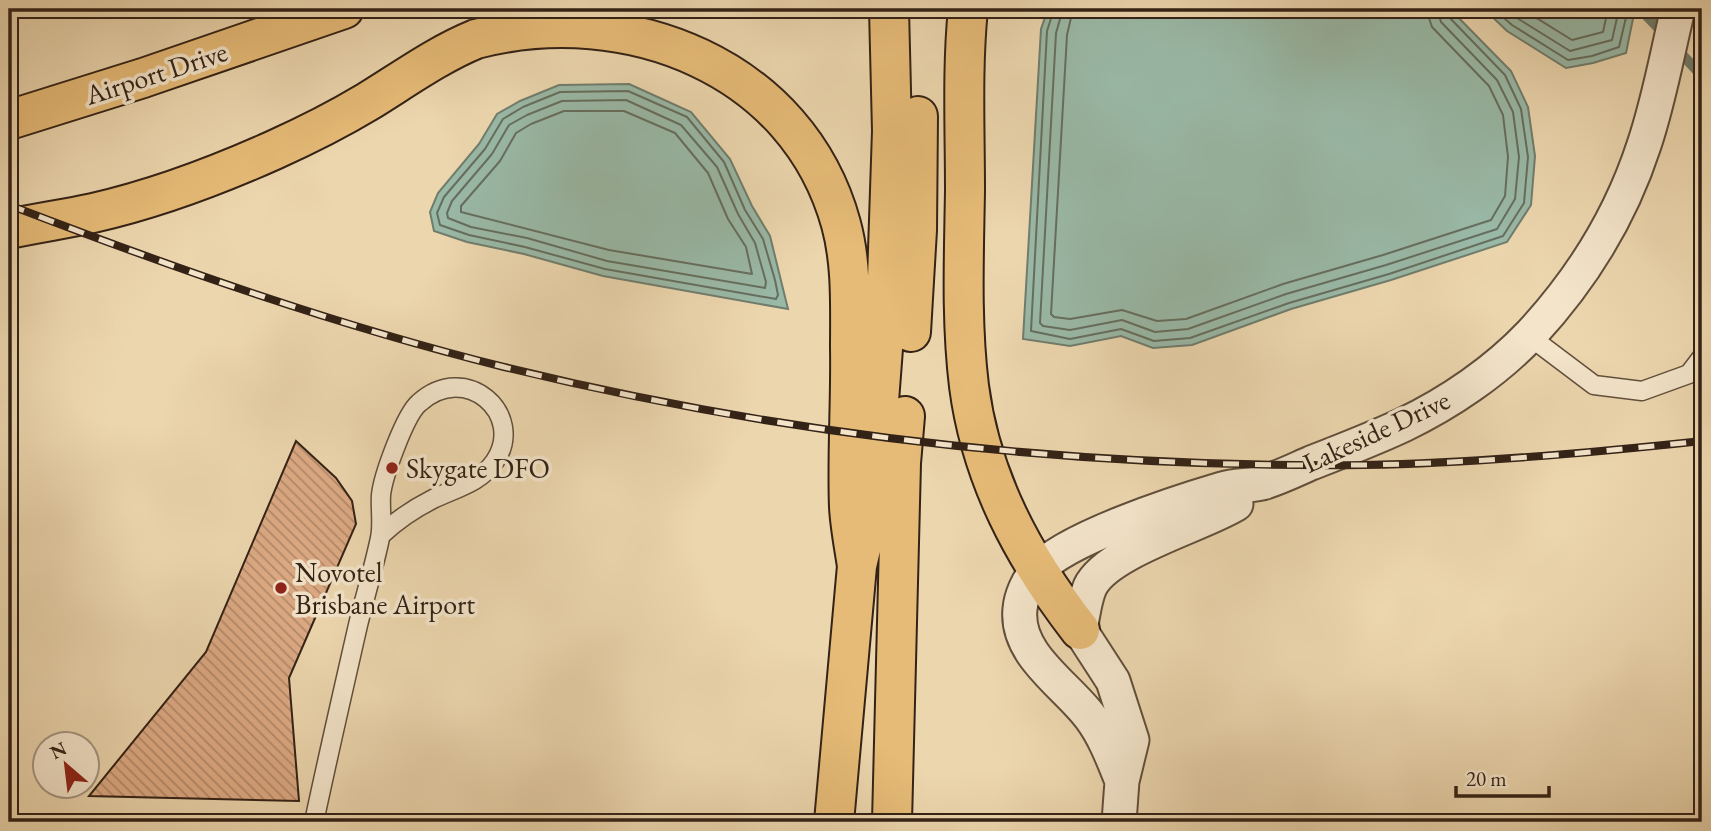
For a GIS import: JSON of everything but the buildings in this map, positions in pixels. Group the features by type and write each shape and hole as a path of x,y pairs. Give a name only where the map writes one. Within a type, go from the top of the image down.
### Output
{"main road":[{"name":"Airport Drive","path":"9,120 344,9"},
{"path":"834,822 857,566 871,506 886,309 892,131 889,9"},
{"path":"892,822 901,463 917,230 919,139 916,9"},
{"path":"968,9 964,291 969,387 975,419 1001,500 1015,533 1036,571 1080,630"},
{"path":"9,229 107,209 226,170 324,125 450,51 502,31 531,24 579,20 630,25 691,45 745,78 781,111 810,151 842,226 849,286 849,509 857,566"},
{"name":"Airport Drive","path":"9,140 48,108"}],"street":[{"name":"Lakeside Drive","path":"1122,781 1106,742 1092,719 1032,652 1022,632 1020,611 1023,593 1036,571 1070,547 1105,530 1224,488 1261,483 1354,446 1425,413 1483,375 1529,336 1566,293 1598,247 1618,208 1644,146 1678,9"},
{"name":"Lakeside Drive","path":"1119,822 1122,781 1132,740 1113,681 1080,630 1091,585 1105,569 1144,547 1234,505 1261,483"}],"lane":[{"path":"1529,336 1594,385 1642,391 1689,374 1702,357"},
{"path":"314,822 337,713 381,535 381,493 409,414 428,396 447,387 459,386 480,393 488,400 501,421 503,435 497,458 489,469 471,483 432,499 399,518 381,535"}],"water":[{"path":"1048,9 1450,9 1511,71 1528,107 1535,156 1531,205 1507,242 1291,309 1192,345 1153,348 1121,336 1070,346 1023,339 1041,29"},
{"path":"1484,9 1635,9 1626,53 1566,68 1507,31"},
{"path":"629,84 691,112 730,159 752,206 770,236 788,309 603,276 524,254 467,242 434,231 430,212 438,193 479,144 497,114 559,85"}],"waterway":[{"path":"1640,9 1664,34"},
{"path":"1676,48 1702,76"}],"railway":[{"path":"9,205 254,294 441,351 610,391 824,429 1039,454 1255,464 1364,465 1449,462 1702,441"}],"place":[{"name":"Skygate DFO","path":"392,468"},
{"name":"Novotel Brisbane Airport","path":"281,588"}]}
